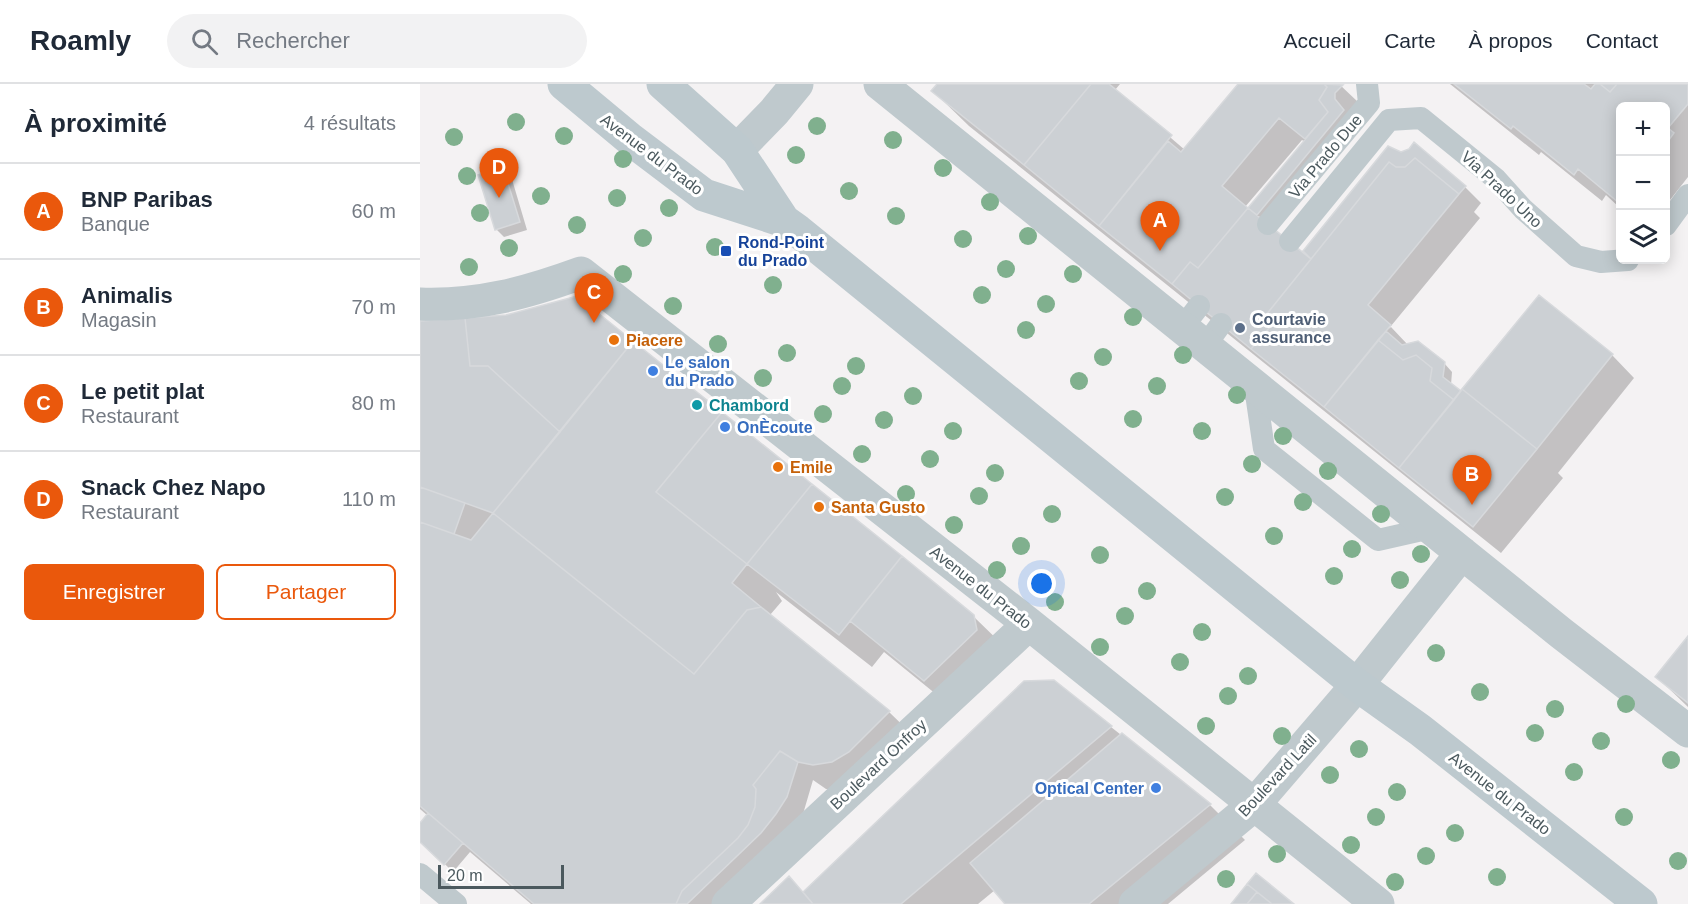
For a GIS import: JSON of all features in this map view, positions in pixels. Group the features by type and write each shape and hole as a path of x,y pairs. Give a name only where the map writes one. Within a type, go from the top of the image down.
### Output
{"main road":[{"name":"Avenue du Prado","path":"564,84 630,139 704,195 784,221"},
{"name":"Avenue du Prado","path":"663,84 736,150 784,221 1357,686 1420,730 1641,904"}],"street":[{"path":"736,150 774,112 796,84"},
{"path":"880,84 1202,326 1256,387 1688,731"},
{"name":"Avenue du Prado","path":"420,304 460,305 497,299 581,273 1029,624 1378,904"},
{"path":"1357,686 1462,553"},
{"name":"Boulevard Onfroy","path":"728,904 1029,624"},
{"name":"Boulevard Latil","path":"1135,904 1253,806 1357,686"}],"lane":[{"path":"1290,241 1389,120 1368,93"},
{"name":"Via Prado Due","path":"1268,225 1368,93"},
{"name":"Via Prado Uno","path":"1389,120 1421,118 1496,179 1523,209 1576,255 1601,262 1616,261"},
{"path":"1670,218 1688,195"},
{"path":"1256,387 1264,449 1378,540 1431,528"},
{"path":"420,874 456,904"}],"building":[{"path":"937,84 1091,84 1024,165 931,91"},
{"path":"1091,84 1109,84 1172,135 1099,226 1024,165"},
{"path":"1238,84 1324,84 1327,87 1319,100 1328,112 1305,139 1279,118 1222,186 1248,208 1198,268 1190,262 1172,284 1099,226 1168,141 1181,152"},
{"path":"1324,84 1343,85 1335,93 1335,99 1344,110 1257,215 1248,208 1328,112 1319,100 1327,87"},
{"path":"1454,84 1584,84 1591,89 1595,84 1600,84 1610,92 1617,84 1688,84 1688,104 1670,126 1670,102 1616,102 1616,200 1578,169 1574,175 1513,126 1511,129"},
{"path":"1600,84 1617,84 1610,92"},
{"path":"1414,142 1466,186 1459,194 1415,158 1405,167 1396,167 1389,162 1311,259 1303,251 1388,146 1401,152 1409,149"},
{"path":"1415,158 1459,194 1368,305 1391,325 1324,407 1251,349 1270,327 1262,320 1389,162 1396,167 1405,167"},
{"path":"503,167 520,222 495,230 478,175"},
{"path":"1248,208 1311,259 1262,320 1270,327 1251,349 1172,284 1190,262 1198,268"},
{"path":"1539,295 1613,354 1537,449 1462,389"},
{"path":"577,296 633,341 560,432 488,366 470,366 465,318 506,315"},
{"path":"465,318 470,366 488,366 560,432 493,513 420,487 420,321"},
{"path":"1386,331 1402,345 1418,341 1445,362 1443,377 1461,391 1454,400 1430,381 1432,368 1416,355 1403,360 1378,340"},
{"path":"1378,340 1403,360 1416,355 1432,368 1430,381 1454,400 1399,468 1324,407"},
{"path":"633,341 722,412 656,492 747,564 732,583 761,607 747,610 694,674 493,513"},
{"path":"1462,389 1537,449 1473,527 1399,468"},
{"path":"722,412 812,484 747,564 656,492"},
{"path":"812,484 902,556 839,635 747,564"},
{"path":"420,487 465,503 454,534 420,522"},
{"path":"493,513 694,674 747,610 761,607 890,711 849,752 832,762 813,765 798,762 780,751 753,785 756,789 755,807 748,825 738,838 682,891 676,904 534,904 420,806 420,522 471,540"},
{"path":"902,556 974,615 977,630 924,681 850,621"},
{"path":"1688,636 1688,703 1655,677"},
{"path":"1054,680 1112,726 901,904 813,904 803,892 1024,681"},
{"path":"1122,733 1211,804 1089,904 1005,904 970,863"},
{"path":"780,751 798,762 787,797 776,814 761,833 687,904 676,904 682,891 738,838 748,825 755,807 756,789 753,785"},
{"path":"428,813 463,843 444,865 420,842 420,823"},
{"path":"1256,873 1294,904 1272,904 1247,884"},
{"path":"789,876 813,904 760,904"},
{"path":"1247,884 1257,892 1247,904 1231,904"},
{"path":"1257,892 1272,904 1247,904"}],"place":[{"name":"Snack Chez Napo","path":"499,198"},
{"name":"Rond-Point du Prado","path":"726,251"},
{"name":"BNP Paribas","path":"1160,251"},
{"name":"Le petit plat","path":"594,323"},
{"name":"Courtavie assurance","path":"1240,328"},
{"name":"Piacere","path":"614,340"},
{"name":"Le salon du Prado","path":"653,371"},
{"name":"Chambord","path":"697,405"},
{"name":"OnÈcoute","path":"725,427"},
{"name":"Emile","path":"778,467"},
{"name":"Animalis","path":"1472,505"},
{"name":"Santa Gusto","path":"819,507"},
{"name":"Optical Center","path":"1156,788"}]}
